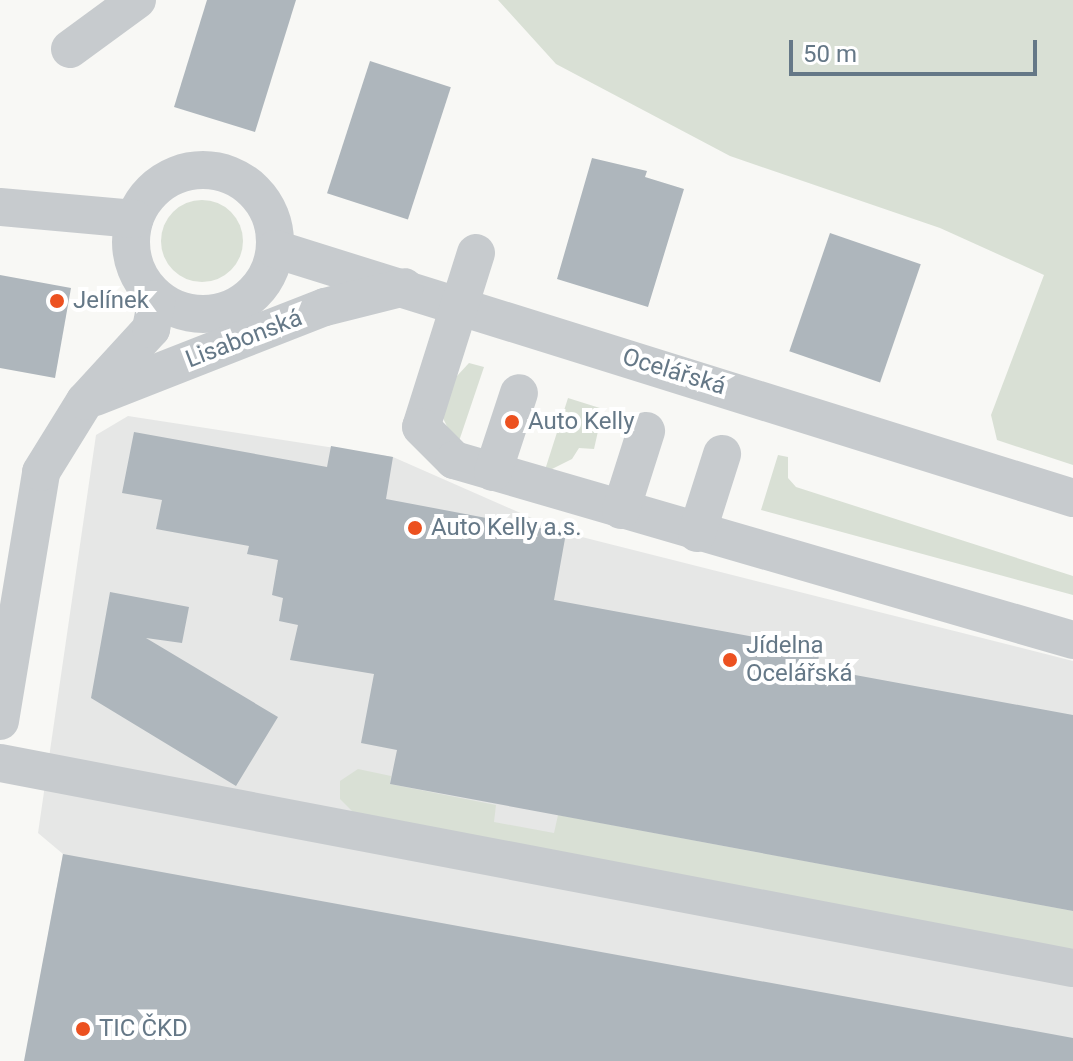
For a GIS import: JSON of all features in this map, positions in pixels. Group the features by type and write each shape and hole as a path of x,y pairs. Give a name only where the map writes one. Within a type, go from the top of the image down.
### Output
{"street":[{"path":"70,49 137,0"},
{"path":"206,170 229,174 265,204 275,249 269,271 241,303 198,314 157,299 133,263 134,219 145,198 172,177 206,170"},
{"path":"0,207 134,219"},
{"name":"Ocelářská","path":"275,249 459,303 1073,498"},
{"path":"476,253 421,427 454,460 1073,640"},
{"name":"Lisabonská","path":"85,401 325,307 405,287"},
{"path":"0,721 41,472 85,401 151,329 157,299"},
{"path":"493,472 519,393"},
{"path":"621,510 646,431"},
{"path":"697,533 722,454"},
{"path":"0,763 1073,968"}],"shaded area":[{"path":"498,0 1073,0 1073,465 997,440 991,415 1044,275 940,228 730,156 556,64"},
{"path":"202,200 218,203 231,212 240,225 243,241 240,257 231,270 218,279 202,282 186,279 173,270 164,257 161,241 164,225 173,212 186,203"},
{"path":"469,363 484,367 457,447 441,414 443,391"},
{"path":"568,398 603,409 594,449 579,448 572,459 544,473"},
{"path":"128,416 393,457 566,533 1073,661 1073,1061 25,1061 63,854 38,833 96,435"},
{"path":"778,455 788,457 788,478 796,487 1073,576 1073,595 761,510"},
{"path":"358,769 391,776 390,784 496,805 494,822 554,833 558,815 1073,911 1073,952 361,820 340,799 340,781"}],"building":[{"path":"207,0 296,0 255,132 174,107"},
{"path":"370,61 451,87 408,219 327,193"},
{"path":"592,158 647,171 645,177 684,189 648,307 557,279"},
{"path":"830,233 921,264 880,382 789,351"},
{"path":"0,275 71,288 55,378 0,368"},
{"path":"134,432 327,467 331,446 393,457 386,499 566,533 554,600 820,649 817,668 1073,715 1073,911 390,784 397,750 361,743 374,674 290,660 298,625 279,621 283,598 272,595 278,560 247,554 249,546 156,529 162,500 122,493"},
{"path":"110,592 189,607 182,643 146,638 278,717 236,786 91,698"},
{"path":"63,854 1073,1038 1073,1061 24,1061"}],"place":[{"name":"Jelínek","path":"57,301"},
{"name":"Auto Kelly","path":"512,422"},
{"name":"Auto Kelly a.s.","path":"415,528"},
{"name":"Jídelna Ocelářská","path":"730,660"},
{"name":"TIC ČKD","path":"83,1029"}]}
